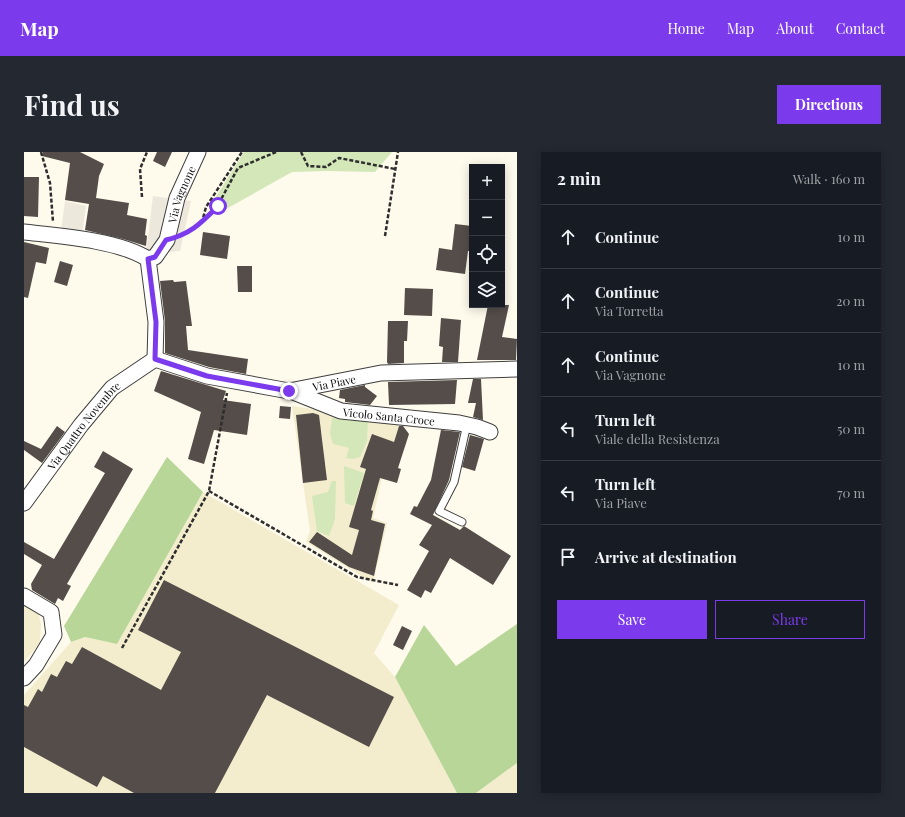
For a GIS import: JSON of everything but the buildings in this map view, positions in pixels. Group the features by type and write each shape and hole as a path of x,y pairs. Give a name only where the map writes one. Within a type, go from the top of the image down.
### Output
{"street":[{"name":"Via Vagnone","path":"151,258 166,240 177,198 198,152"},
{"path":"24,232 122,247 151,258 156,322 155,359"},
{"name":"Via Piave","path":"155,359 176,367 229,381 291,391 381,373 517,369"},
{"name":"Via Quattro Novembre","path":"24,503 81,425 112,388 155,359"},
{"name":"Vicolo Santa Croce","path":"291,391 341,411 430,418 467,424 490,432"},
{"path":"24,596 51,612 54,635 36,665 24,678"}],"lane":[{"path":"462,522 439,511 454,482 467,424"}],"path":[{"path":"41,152 50,183 53,225"},
{"path":"142,197 140,169 147,152"},
{"path":"202,222 206,207 242,152"},
{"path":"166,240 183,236 202,222 218,206 238,168 276,152"},
{"path":"301,152 308,166 326,167 339,158 395,169"},
{"path":"384,236 398,152"},
{"path":"122,648 209,491 229,381"},
{"path":"209,491 357,577 398,585"}],"shaded area":[{"path":"153,196 191,201 180,251 168,252 160,259 146,253"},
{"path":"65,201 86,206 82,235 61,232"},
{"path":"292,406 400,422 382,478 373,518 387,523 373,583 306,542 310,531"},
{"path":"203,492 399,605 374,653 395,677 457,793 24,793 24,695 71,642 85,637 117,644"},
{"path":"24,603 38,611 41,624 40,643 24,662"},
{"path":"517,763 517,793 476,793"}],"green space":[{"path":"244,152 392,152 375,172 292,172 219,213 209,208"},
{"path":"332,418 368,420 367,441 360,457 353,459 346,458 349,448 333,444 330,434"},
{"path":"167,457 203,492 117,644 85,637 71,642 64,626"},
{"path":"344,466 364,473 354,506 345,503"},
{"path":"332,481 336,481 335,519 329,536 317,531 312,496 328,492"},
{"path":"517,624 517,763 476,793 457,793 395,677 424,625 456,666"}],"route":[{"path":"218,206 202,222 183,236 166,240 155,257 148,259 156,322 155,359 207,376 289,391"}]}
